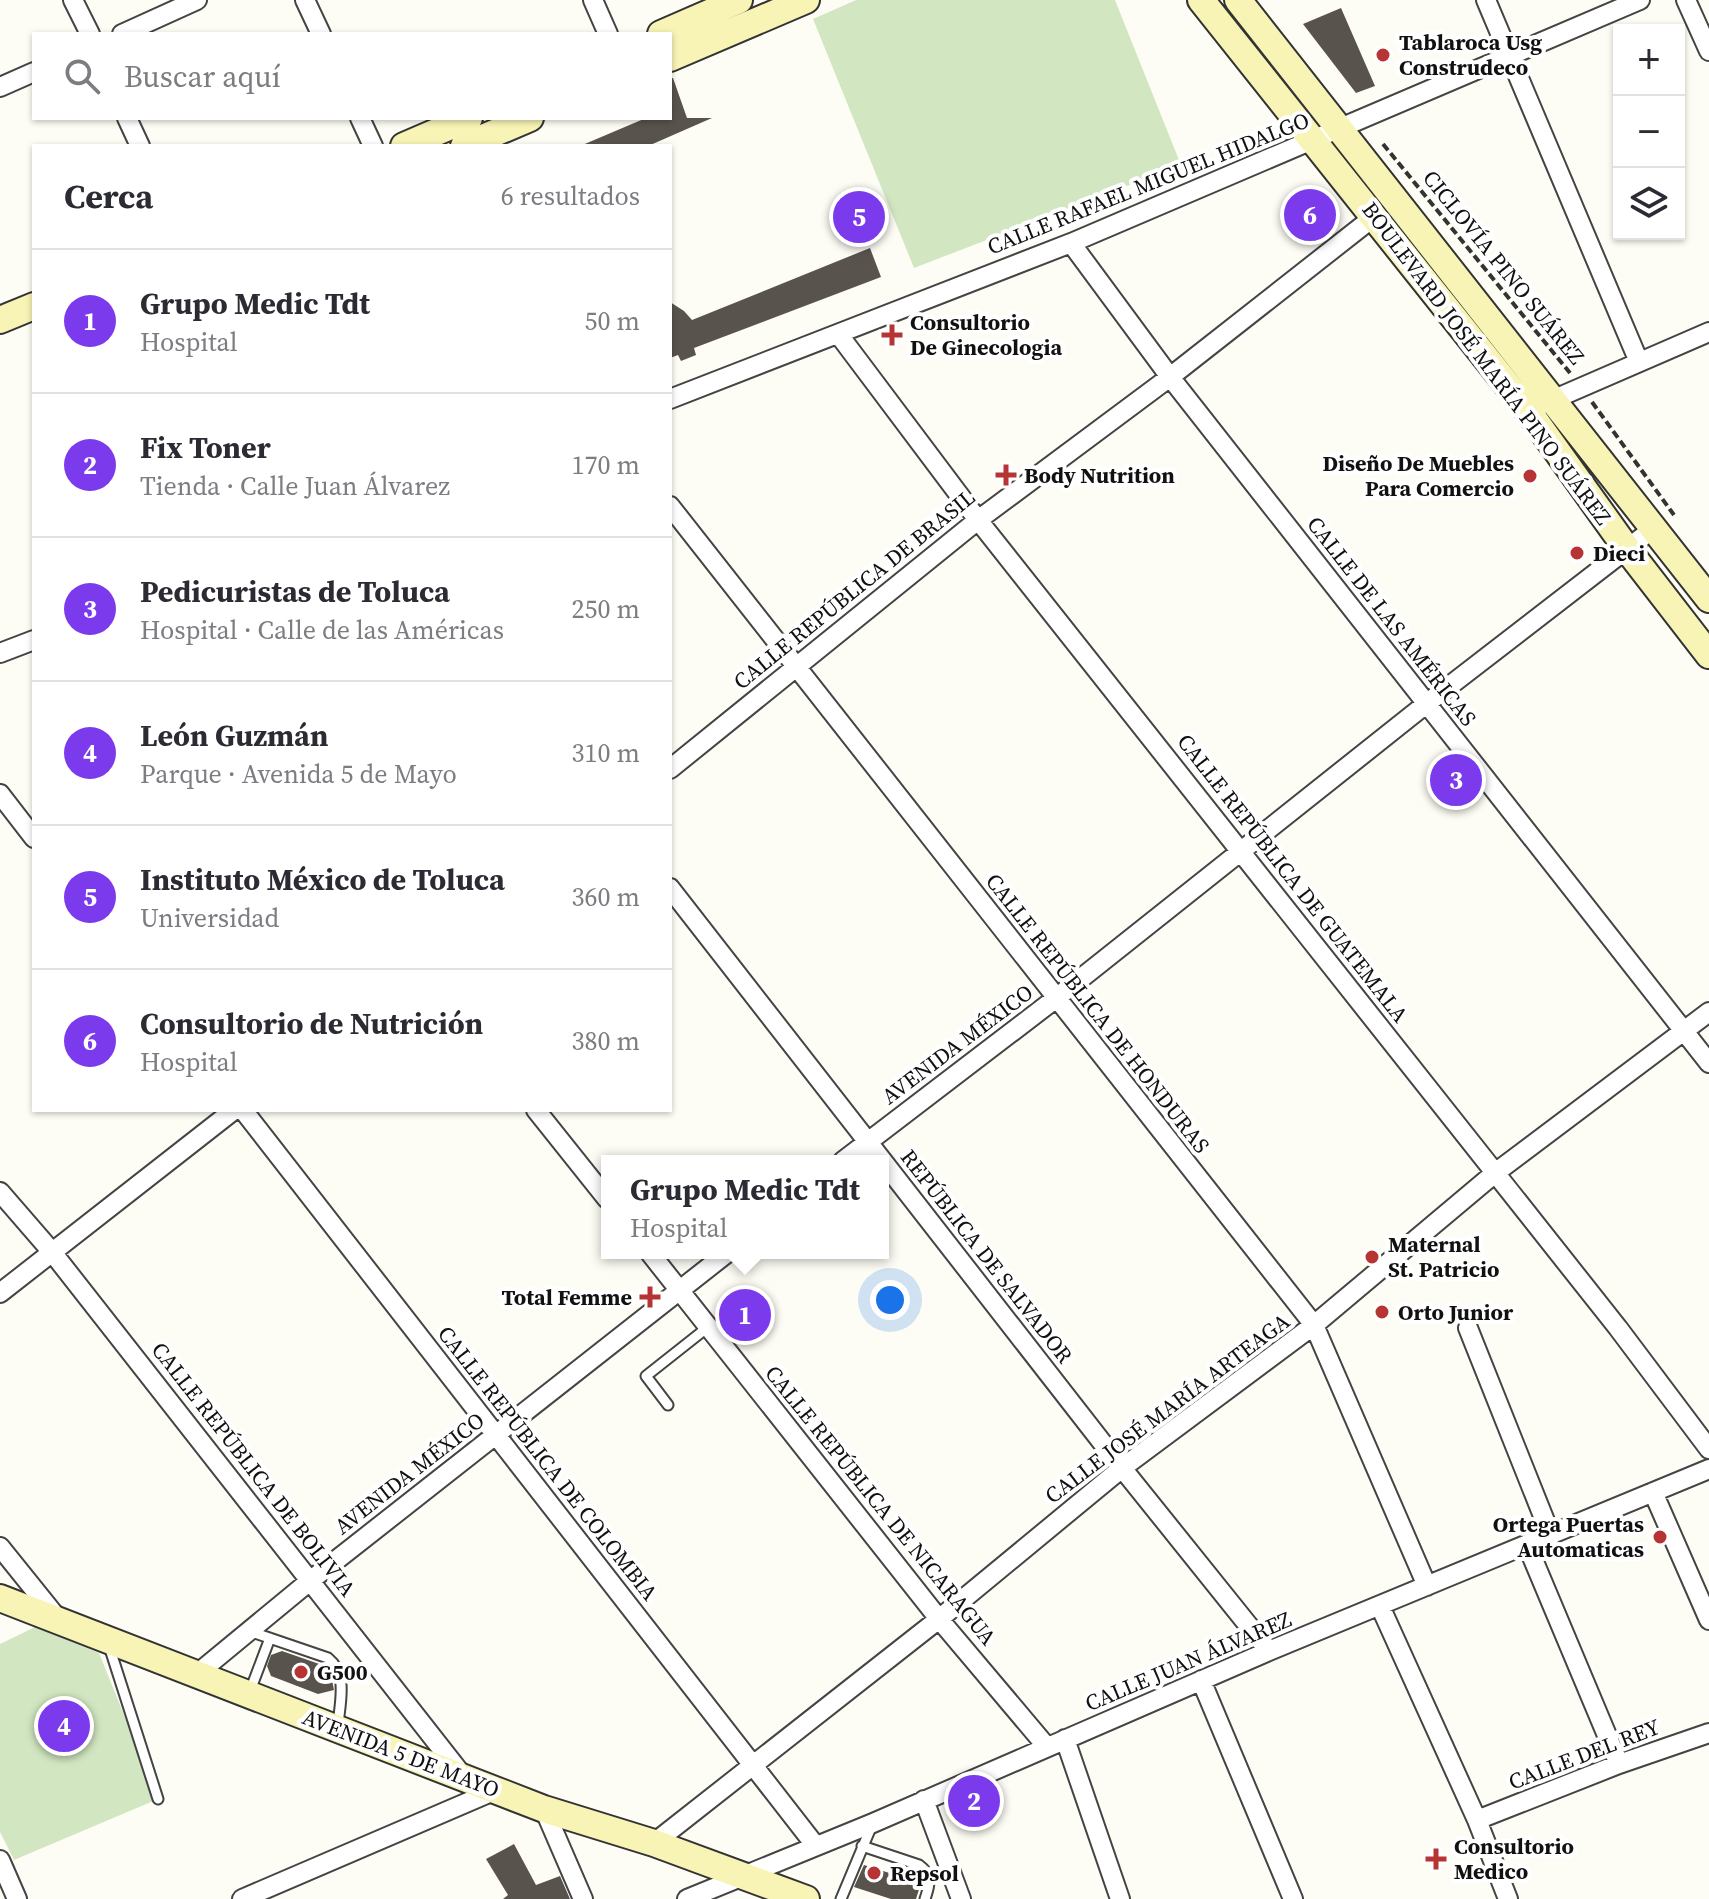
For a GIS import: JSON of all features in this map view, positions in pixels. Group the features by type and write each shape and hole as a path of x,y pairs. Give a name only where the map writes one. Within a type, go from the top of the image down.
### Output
{"main road":[{"path":"666,32 739,0"},
{"path":"672,57 806,0"},
{"name":"BOULEVARD JOSÉ MARÍA PINO SUÁREZ","path":"1201,0 1529,412 1627,549 1709,655"},
{"name":"BOULEVARD JOSÉ MARÍA PINO SUÁREZ","path":"1238,0 1352,125 1552,399 1709,599"},
{"path":"409,144 464,120"},
{"path":"469,144 525,120"},
{"path":"0,320 32,307"},
{"path":"0,339 32,326"},
{"name":"AVENIDA 5 DE MAYO","path":"0,1598 544,1809 654,1843 806,1899"}],"street":[{"path":"73,0 89,32"},
{"path":"126,32 197,0"},
{"path":"305,0 320,32"},
{"path":"593,0 607,32"},
{"path":"1486,0 1639,362"},
{"name":"CALLE RAFAEL MIGUEL HIDALGO","path":"672,398 1071,243 1640,0"},
{"path":"1686,0 1709,51"},
{"path":"0,87 32,73"},
{"path":"128,120 139,144"},
{"path":"361,120 372,144"},
{"name":"CALLE REPÚBLICA DE BRASIL","path":"672,767 978,520 1170,377 1375,216"},
{"name":"CALLE DE LAS AMÉRICAS","path":"1071,243 1170,377 1709,1063"},
{"path":"1529,412 1552,399 1709,332"},
{"name":"CALLE REPÚBLICA DE GUATEMALA","path":"839,335 978,520 1618,1328 1709,1449"},
{"name":"CALLE REPÚBLICA DE HONDURAS","path":"672,509 1314,1325 1427,1586"},
{"name":"AVENIDA MÉXICO","path":"850,1155 1055,999 1426,704 1654,528"},
{"path":"0,653 32,641"},
{"path":"0,794 32,835"},
{"name":"REPÚBLICA DE SALVADOR","path":"672,891 879,1155"},
{"name":"CALLE JOSÉ MARÍA ARTEAGA","path":"654,1843 939,1619 1122,1468 1314,1325 1495,1173 1709,1012"},
{"path":"0,1293 231,1112"},
{"name":"CALLE REPÚBLICA DE COLOMBIA","path":"245,1112 815,1845"},
{"path":"538,1112 601,1191"},
{"name":"REPÚBLICA DE SALVADOR","path":"889,1168 1269,1651"},
{"name":"CALLE REPÚBLICA DE BOLIVIA","path":"0,1192 52,1252 466,1779"},
{"name":"CALLE REPÚBLICA DE NICARAGUA","path":"655,1259 939,1619 1047,1747"},
{"name":"AVENIDA MÉXICO","path":"197,1674 311,1580 719,1259"},
{"path":"1468,1328 1551,1536"},
{"name":"CALLE JUAN ÁLVAREZ","path":"687,1899 873,1823 1269,1651 1709,1469"},
{"path":"1653,1492 1709,1620"},
{"path":"1527,1545 1619,1764"},
{"path":"0,1547 58,1619"},
{"path":"1380,1606 1477,1820 1508,1899"},
{"path":"1201,1680 1293,1899"},
{"name":"CALLE DEL REY","path":"1477,1820 1619,1764 1709,1733"},
{"path":"1065,1739 1120,1899"},
{"path":"242,1899 496,1790"},
{"path":"924,1800 961,1899"},
{"path":"544,1809 583,1899"},
{"path":"0,1860 17,1899"}],"lane":[{"path":"668,1405 646,1376 708,1327"},
{"path":"249,1631 328,1658 336,1664 342,1683 337,1728"},
{"path":"107,1638 158,1799"},
{"path":"249,1694 270,1638"},
{"path":"841,1899 873,1823"},
{"path":"862,1846 926,1869 931,1883 925,1899"}],"path":[{"name":"CICLOVÍA PINO SUÁREZ","path":"1352,125 1581,387 1682,524"}],"green space":[{"path":"856,0 1115,0 1181,165 914,268 813,19"},
{"path":"35,1627 99,1653 158,1799 14,1860 0,1832 0,1644"}],"building":[{"path":"1341,8 1375,86 1356,93 1303,24"},
{"path":"672,78 687,118 712,118 653,144 585,144 641,120 672,120"},
{"path":"870,248 881,277 694,348 696,355 681,361 678,355 672,357 672,303 692,320"},
{"name":"G500","path":"282,1651 325,1666 331,1675 334,1690 318,1694 271,1676 267,1666 271,1655"},
{"path":"514,1844 536,1885 560,1876 570,1899 503,1899 508,1895 486,1859"},
{"name":"Repsol","path":"864,1865 921,1883 916,1899 891,1899 854,1887"}],"place":[{"name":"Tablaroca Usg Construdeco","path":"1383,55"},
{"name":"Consultorio de Nutrición","path":"1310,215"},
{"name":"Instituto México de Toluca","path":"859,217"},
{"name":"Consultorio De Ginecologia","path":"892,335"},
{"name":"Body Nutrition","path":"1006,475"},
{"name":"Diseño De Muebles Para Comercio","path":"1530,476"},
{"name":"Dieci","path":"1577,553"},
{"name":"Pedicuristas de Toluca","path":"1456,780"},
{"name":"Maternal St. Patricio","path":"1372,1257"},
{"name":"Total Femme","path":"650,1297"},
{"name":"Orto Junior","path":"1382,1312"},
{"name":"Grupo Medic Tdt","path":"745,1315"},
{"name":"Ortega Puertas Automaticas","path":"1660,1537"},
{"name":"G500","path":"301,1672"},
{"name":"León Guzmán","path":"64,1726"},
{"name":"Fix Toner","path":"974,1801"},
{"name":"Consultorio Medico","path":"1436,1859"},
{"name":"Repsol","path":"874,1873"}]}
